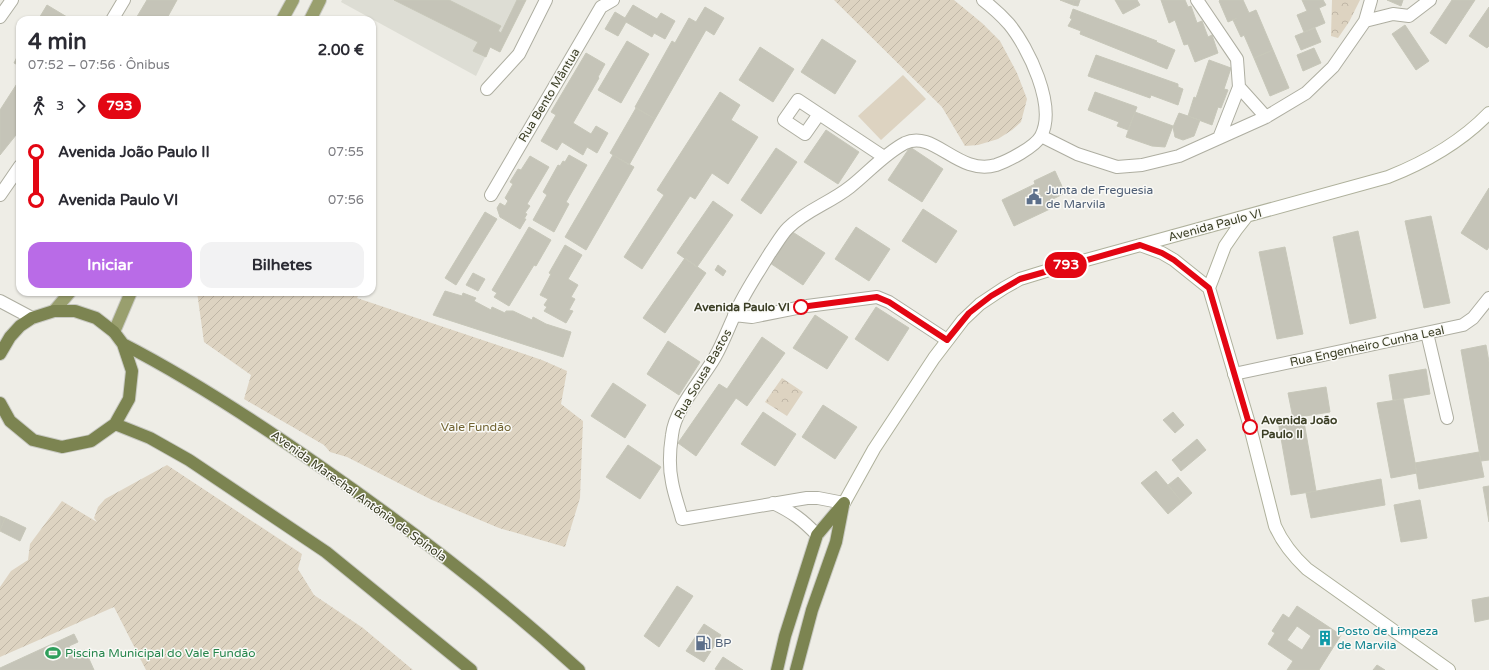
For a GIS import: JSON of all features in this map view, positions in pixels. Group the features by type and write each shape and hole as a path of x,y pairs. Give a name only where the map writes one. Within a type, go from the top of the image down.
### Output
{"highway":[{"path":"0,403 5,419 33,440 62,447 91,442 115,424 129,399 132,371 123,344 114,332 96,318 76,311 54,311 32,318 20,326 10,336 1,350"},
{"name":"Avenida Marechal António de Spínola","path":"123,344 168,368 224,401 366,498 441,554 540,635 579,670"},
{"path":"115,424 150,438 189,460 326,552 471,670"},
{"path":"777,670 817,535 844,503"},
{"path":"796,670 812,610 836,542 844,503"}],"main road":[{"path":"284,16 293,0"},
{"path":"312,16 320,0"},
{"path":"54,311 67,296"},
{"path":"114,332 129,296"}],"street":[{"path":"0,17 12,0"},
{"path":"114,16 124,0"},
{"path":"487,89 519,54 546,0"},
{"name":"Rua Bento Mântua","path":"491,195 601,7 613,0"},
{"path":"983,0 994,8 1012,29 1025,48 1044,97 1044,127 1041,136 1077,154 1117,167 1142,165 1179,156 1266,117 1306,93 1333,67 1365,20 1371,0"},
{"path":"1197,0 1237,59 1239,87 1219,138"},
{"path":"1365,20 1393,14 1409,16 1430,0"},
{"path":"1239,87 1266,117"},
{"name":"Avenida Paulo VI","path":"844,503 874,449 947,340 969,313 991,296 1020,279 1333,193 1388,176 1423,162 1456,142 1489,112"},
{"path":"819,114 884,157"},
{"name":"Rua Sousa Bastos","path":"773,503 682,519 672,481 671,442 674,426 685,403 719,351 734,315 760,268 789,227 802,216 842,194 884,157 904,144 918,140 938,147 964,163 986,167 1014,157 1037,142 1041,136"},
{"path":"0,195 16,172"},
{"path":"1209,288 1225,246 1247,216"},
{"path":"1140,245 1162,253 1174,260 1209,288 1250,427 1275,526 1281,540 1296,559 1308,569 1449,670"},
{"path":"734,315 752,317 807,306 877,297 889,302 947,340"},
{"name":"Rua Engenheiro Cunha Leal","path":"1234,374 1463,325 1479,311 1489,298"},
{"path":"0,301 32,318"},
{"path":"1427,333 1447,418"},
{"path":"773,503 807,498 818,498 844,503"},
{"path":"773,503 790,511 803,520 817,535"}],"shaded area":[{"path":"342,0 526,0 500,52 490,47 476,76 376,21 376,16 367,16 341,2"}],"green space":[{"path":"834,0 954,0 982,23 1000,41 1017,73 1027,99 1021,122 998,139 978,145 965,146 942,107"},
{"path":"1332,0 1360,0 1349,22 1338,38 1331,36"},
{"path":"903,75 926,99 881,140 858,116"},
{"name":"Vale Fundão","path":"198,296 358,296 357,298 542,360 567,371 561,404 583,421 580,498 565,547 499,528 432,500 347,457 330,452 324,445 244,399 251,375 204,342"},
{"path":"782,378 803,392 787,416 765,402"},
{"path":"167,465 302,554 298,569 314,595 363,628 413,670 146,670 114,607 0,657 0,587 11,571 28,560 30,544 62,501 97,522 94,518 98,507 105,499"}],"building":[{"path":"147,0 177,0 168,16 137,16"},
{"path":"394,0 449,0 501,26 498,31 501,33 517,0 526,0 500,52 490,47 486,57 473,51 478,42"},
{"path":"1060,0 1074,0 1073,5"},
{"path":"1074,0 1080,0 1078,6 1073,5"},
{"path":"1115,0 1137,0 1140,5 1123,14"},
{"path":"1161,0 1185,0 1188,7 1191,6 1197,23 1202,21 1208,37 1212,35 1218,53 1195,62 1188,44 1184,45 1175,20 1169,23"},
{"path":"1243,0 1249,13 1256,10 1273,50 1254,58 1244,35 1241,37 1233,20 1237,18 1228,22 1219,1"},
{"path":"1302,0 1323,0 1326,5 1319,8 1325,23 1304,32 1297,15 1307,11"},
{"path":"1387,0 1403,0 1401,6"},
{"path":"1452,0 1475,0 1446,44 1430,33"},
{"path":"47,5 65,16 40,16"},
{"path":"633,5 657,19 661,13 675,21 665,39 654,33 652,37 626,22 618,36 605,29 615,12 625,18"},
{"path":"705,7 724,18 714,35 706,30 655,119 635,107 672,41 675,43 689,18 696,22"},
{"path":"1489,7 1489,46 1487,48 1469,36"},
{"path":"1073,9 1157,41 1156,42 1175,50 1167,69 1080,34 1081,31 1068,26 1072,19 1070,18"},
{"path":"1405,25 1429,61 1416,70 1392,34"},
{"path":"1315,28 1321,42 1301,50 1295,36"},
{"path":"822,39 856,61 835,94 801,72"},
{"path":"627,41 649,54 621,103 598,90"},
{"path":"760,47 794,69 773,102 739,80"},
{"path":"1314,48 1321,63 1303,71 1297,55"},
{"path":"1273,50 1289,88 1270,96 1254,58"},
{"path":"586,53 605,64 598,77 599,78 573,123 591,134 596,126 608,133 597,153 587,147 583,155 562,142 557,150 541,141 556,115 551,112"},
{"path":"1096,55 1178,84 1178,87 1183,89 1178,105 1151,95 1150,98 1088,76"},
{"path":"1209,60 1231,68 1224,89 1228,90 1221,108 1218,107 1212,125 1188,116"},
{"path":"16,85 16,135 0,155 0,110"},
{"path":"720,92 740,105 731,120 758,137 728,184 712,173 695,199 690,196 642,269 624,257 664,195 657,190"},
{"path":"1095,92 1137,107 1128,130 1117,126 1119,122 1088,110"},
{"path":"636,108 655,119 629,165 610,153"},
{"path":"1135,112 1173,126 1165,147 1152,146 1126,137"},
{"path":"1179,113 1200,120 1194,136 1183,140 1175,137 1173,127"},
{"path":"826,130 859,152 838,184 804,162"},
{"path":"910,147 943,169 922,202 888,180"},
{"path":"776,148 797,162 761,214 741,200"},
{"path":"569,155 587,165 566,202 569,204 554,232 533,220 547,195 543,192 558,165 560,166 563,161 565,162"},
{"path":"613,155 634,167 586,250 565,237"},
{"path":"530,156 549,167 527,204 530,206 525,213 527,214 524,219 526,219 520,229 500,217 497,208 500,203 505,206 508,201 505,198 513,184 510,182 518,169 521,170"},
{"name":"Junta de Freguesia de Marvila","path":"1055,171 1065,193 1049,201 1052,208 1014,226 1002,200 1035,184 1034,181"},
{"path":"1489,188 1489,247 1487,250 1461,233"},
{"path":"713,201 733,215 697,267 677,253"},
{"path":"923,209 957,231 936,263 902,241"},
{"path":"485,212 497,219 456,285 445,278"},
{"path":"1431,216 1450,303 1424,308 1405,221"},
{"path":"529,227 551,240 536,266 534,265 509,306 494,297 497,293 492,290"},
{"path":"856,227 890,249 869,281 835,259"},
{"path":"791,231 825,253 803,285 770,263"},
{"path":"1358,231 1376,318 1350,324 1333,237"},
{"path":"565,245 582,255 568,279 578,285 571,297 575,299 569,310 573,311 566,323 544,311 547,307 544,305 548,299 540,295 551,274 549,273"},
{"path":"1285,247 1303,334 1277,339 1259,252"},
{"path":"685,258 706,273 665,333 643,318"},
{"path":"718,265 726,271 723,276 715,270"},
{"path":"473,273 485,279 478,291 466,285"},
{"path":"445,291 462,296 463,293 476,298 474,301 491,310 492,307 505,313 506,311 513,311 532,320 533,317 546,324 571,332 563,357 433,315"},
{"path":"876,307 909,328 888,361 855,339"},
{"path":"815,315 848,337 827,369 793,348"},
{"path":"762,337 785,353 747,406 736,398 696,456 678,443 719,384 727,389"},
{"path":"668,341 700,362 679,395 647,374"},
{"path":"1486,345 1489,362 1489,460 1481,461 1461,350"},
{"path":"1426,369 1430,394 1393,400 1389,375"},
{"path":"613,383 646,405 625,438 591,416"},
{"path":"1326,387 1330,412 1293,418 1288,393"},
{"path":"1403,399 1417,473 1391,478 1377,403"},
{"path":"823,405 857,427 835,459 802,437"},
{"path":"763,412 796,434 775,466 741,444"},
{"path":"1173,412 1184,425 1175,433 1163,420"},
{"path":"1303,416 1316,491 1291,495 1278,421"},
{"path":"1197,439 1206,450 1181,471 1172,460"},
{"path":"628,445 661,467 640,499 606,477"},
{"path":"1479,452 1484,477 1419,489 1415,463"},
{"path":"1156,471 1182,502 1168,514 1141,483"},
{"path":"1178,477 1192,493 1182,502 1168,485"},
{"path":"1381,479 1385,505 1311,518 1306,493"},
{"path":"1489,486 1489,522 1483,487"},
{"path":"1420,500 1427,538 1401,542 1394,505"},
{"path":"0,516 5,518 0,530"},
{"path":"5,518 26,528 20,541 0,531"},
{"path":"677,586 693,596 659,647 644,636"},
{"path":"1489,597 1489,619 1475,622 1472,600"},
{"name":"Posto de Limpeza de Marvila","path":"1297,606 1341,635 1319,670 1287,670 1293,661 1268,644 1275,633 1272,631 1283,614 1289,618","holes":["1297,626 1311,636 1302,650 1287,640"]},
{"path":"704,624 721,635 704,662 686,651"},
{"name":"Piscina Municipal do Vale Fundão","path":"74,634 78,642 69,646 73,655 85,650 94,670 0,670 0,668"},
{"path":"723,657 743,670 715,669"},
{"path":"1377,665 1385,670 1373,670"}],"bus line":[{"name":"793","path":"801,307 877,297 899,308 947,340 969,313 991,296 1020,279 1140,245 1162,253 1174,260 1209,288 1250,427"}],"place":[{"name":"Junta de Freguesia de Marvila","path":"1034,197"},
{"name":"Avenida Paulo VI","path":"801,307"},
{"name":"Avenida João Paulo II","path":"1250,427"},
{"name":"Posto de Limpeza de Marvila","path":"1325,638"},
{"name":"BP","path":"703,643"},
{"name":"Piscina Municipal do Vale Fundão","path":"53,653"}]}
